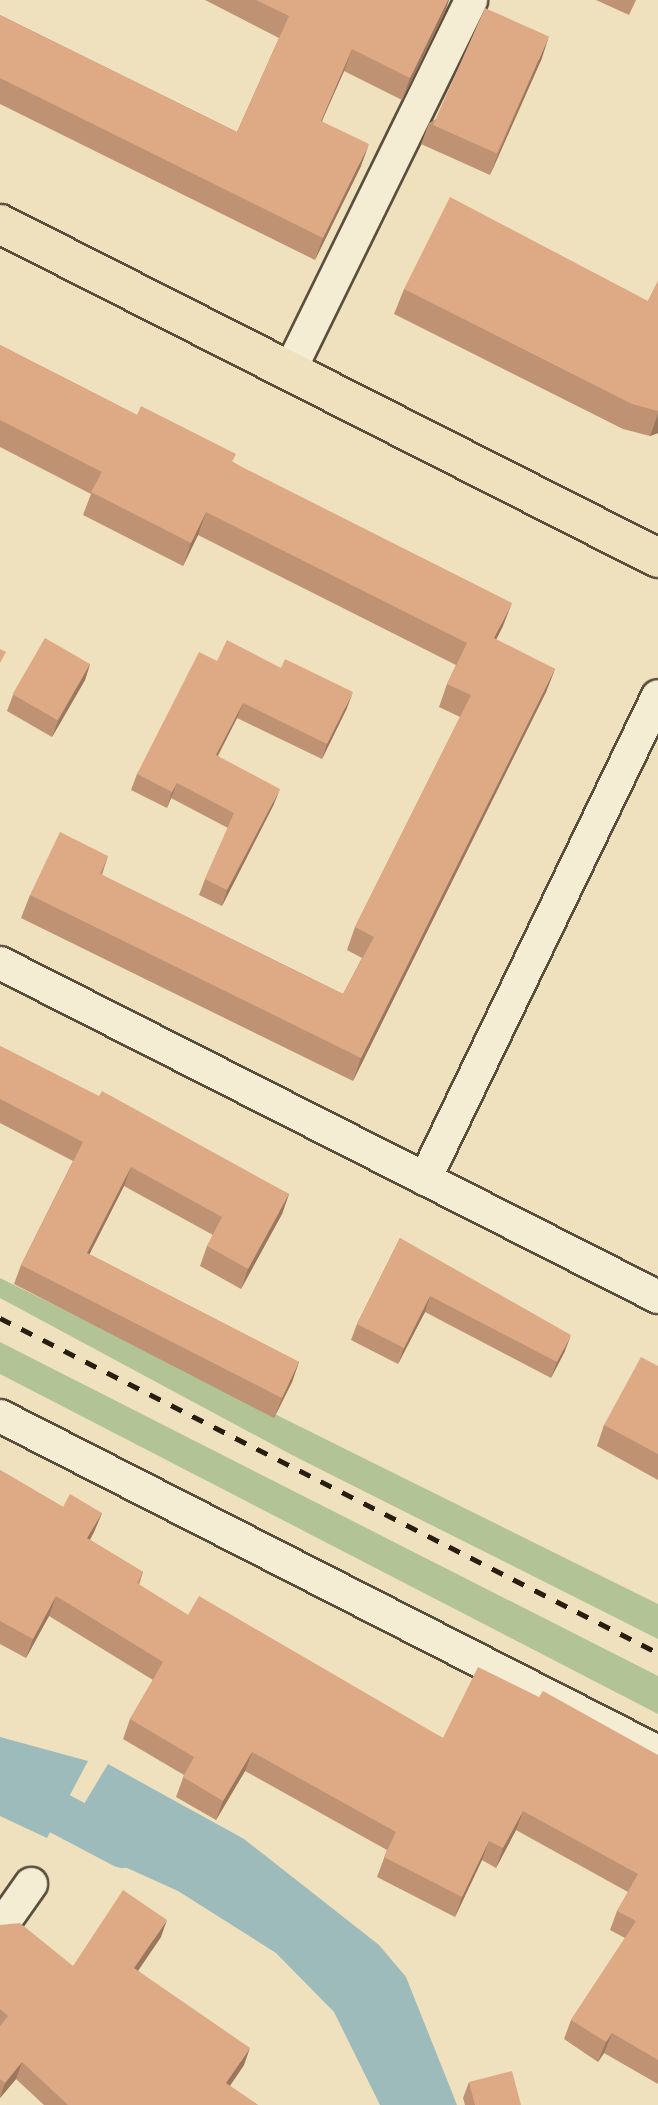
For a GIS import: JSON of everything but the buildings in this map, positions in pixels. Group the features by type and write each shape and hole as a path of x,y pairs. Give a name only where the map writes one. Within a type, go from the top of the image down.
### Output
{"main road":[{"path":"0,224 658,558"}],"street":[{"path":"289,372 471,0"},
{"path":"425,1179 658,696"},
{"path":"0,963 658,1297"},
{"path":"0,1416 658,1752"},
{"path":"0,1928 31,1884"}],"green space":[{"path":"0,1278 658,1604 658,1639 292,1455 0,1298"},
{"path":"0,1342 658,1676 658,1714 0,1374"}],"water":[{"path":"0,1737 88,1761 47,1838 0,1816"},
{"path":"108,1764 244,1839 379,1945 406,1977 457,2105 380,2105 334,2012 276,1953 178,1891 63,1839"}],"waterway":[{"path":"0,1782 123,1847"}],"railway":[{"path":"0,1318 658,1653"}]}
